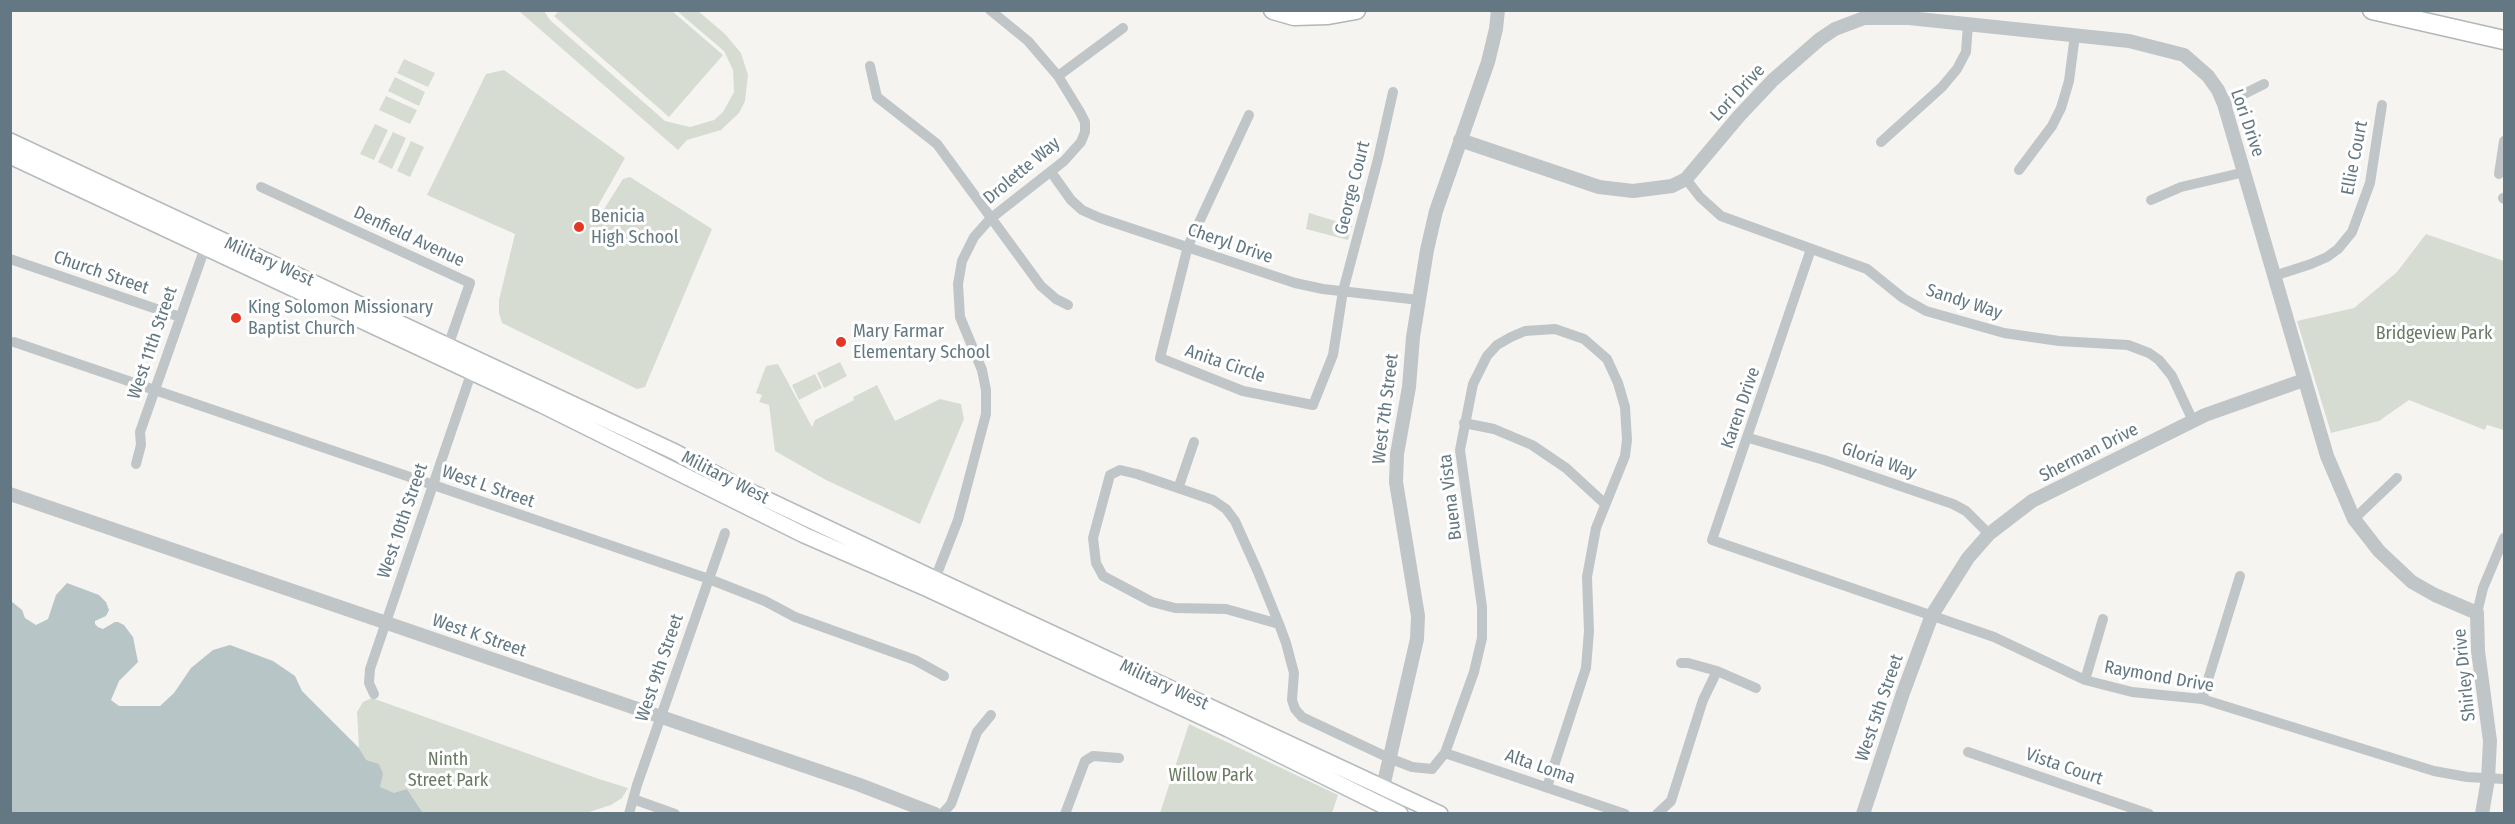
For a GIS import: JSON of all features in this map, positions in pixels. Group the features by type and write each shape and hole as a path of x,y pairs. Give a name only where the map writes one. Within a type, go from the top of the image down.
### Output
{"highway":[{"path":"1273,10 1294,16 1301,13 1328,15 1356,10"},
{"path":"2372,10 2505,40"}],"main road":[{"name":"Military West","path":"10,141 207,241"},
{"name":"Military West","path":"10,156 207,241 332,290 446,352 675,452 933,585 1401,813"},
{"name":"Military West","path":"933,585 1440,813"}],"street":[{"name":"West 7th Street","path":"1383,787 1417,639 1418,616 1396,482 1397,454 1409,387 1413,337 1427,250 1436,211 1488,62 1498,10"},
{"name":"Drolette Way","path":"933,585 958,520 986,414 985,380 960,317 958,284 967,250 974,237 999,210 1064,162 1081,142 1085,132 1085,122 1058,76 1028,41 991,11"},
{"name":"Lori Drive","path":"1460,140 1552,172 1615,190 1651,190 1672,186 1686,178 1773,80 1835,29 1864,18 1884,17 2075,35 2154,45 2184,54 2208,76 2224,104 2334,477 2354,519 2379,551 2412,582 2435,596 2478,613"},
{"path":"1881,142 1942,87 1957,69 1966,52 1968,24"},
{"path":"1058,76 1123,28"},
{"path":"2019,170 2052,126 2061,108 2069,81 2075,35"},
{"path":"870,66 877,97 937,144 1041,286 1056,299 1068,305"},
{"path":"2224,104 2264,84"},
{"name":"George Court","path":"1343,291 1393,92"},
{"name":"Ellie Court","path":"2274,276 2327,257 2338,249 2352,232 2370,183 2382,105"},
{"path":"1188,246 1249,115"},
{"path":"2499,174 2505,141"},
{"name":"Cheryl Drive","path":"1051,172 1071,200 1082,210 1295,283 1419,300"},
{"path":"2151,200 2181,188 2245,172"},
{"name":"Sandy Way","path":"1686,178 1700,196 1721,216 1867,269 1903,298 1926,311 2004,333 2060,341 2128,345 2149,353 2159,360 2172,376 2193,421"},
{"name":"Denfield Avenue","path":"261,187 470,283 446,352"},
{"name":"West 11th Street","path":"136,464 141,445 140,432 207,241"},
{"name":"Anita Circle","path":"1188,246 1160,358 1243,391 1313,405 1333,355 1343,291"},
{"name":"Karen Drive","path":"1749,553 1713,540 1811,249"},
{"name":"Church Street","path":"10,259 180,317"},
{"name":"Buena Vista","path":"1445,753 1474,672 1482,638 1482,607 1460,450 1464,423 1480,367 1497,345 1525,331 1541,329 1571,332 1597,348 1612,370 1622,395 1628,423 1625,456 1596,528 1588,569 1589,631 1586,668 1547,787"},
{"name":"West L Street","path":"14,342 709,579 765,601 795,617 915,660 944,676"},
{"name":"West 10th Street","path":"374,694 370,689 369,676 474,365"},
{"name":"Sherman Drive","path":"1932,615 1968,558 1989,534 2032,501 2193,421 2304,380"},
{"path":"1464,423 1494,429 1541,450 1566,468 1605,503"},
{"name":"Gloria Way","path":"1749,438 1824,460 1953,504 1966,511 1989,534"},
{"path":"1179,486 1194,442"},
{"path":"1279,624 1226,609 1175,608 1152,602 1103,576 1096,563 1093,538 1110,474 1126,470 1179,486 1213,500 1226,509 1235,521 1279,624 1294,673 1292,700 1295,709 1302,717 1389,758 1426,770 1435,766 1445,753"},
{"path":"2354,519 2397,478"},
{"name":"West K Street","path":"10,494 860,785 935,813"},
{"name":"West 9th Street","path":"629,813 660,717 725,533"},
{"name":"Shirley Drive","path":"2482,813 2488,779 2490,741 2478,651 2478,613 2483,588 2505,538"},
{"name":"Raymond Drive","path":"1749,553 1994,637 2085,680 2132,692 2202,699 2434,771 2488,779 2505,779"},
{"path":"2202,699 2240,576"},
{"name":"West 5th Street","path":"1863,813 1932,615"},
{"path":"2085,680 2103,619"},
{"path":"1681,663 1718,671 1756,688"},
{"path":"1657,813 1671,801 1703,700 1718,671"},
{"path":"942,813 951,804 977,732 991,715"},
{"name":"Vista Court","path":"1968,752 2149,813"},
{"name":"Alta Loma","path":"1445,753 1625,813"},
{"path":"1065,813 1085,761 1093,756 1119,758"},
{"path":"1383,787 1401,813"},
{"path":"633,799 675,813"}],"green space":[{"path":"519,11 544,11 550,20 665,121 690,127 714,120 723,112 734,92 733,70 724,51 677,11 698,11 725,34 741,53 748,75 745,101 739,113 721,130 687,140 678,150"},
{"path":"559,11 672,11 723,55 669,117 554,16"},
{"path":"404,59 435,73 428,87 397,73"},
{"path":"504,70 625,158 595,211 601,214 623,179 630,177 712,229 645,387 637,389 502,323 499,300 515,234 427,195 486,74"},
{"path":"395,77 425,92 419,106 388,91"},
{"path":"386,96 417,110 410,124 379,110"},
{"path":"375,124 388,130 374,160 360,154"},
{"path":"393,132 406,138 392,169 378,162"},
{"path":"411,141 424,147 410,177 397,171"},
{"path":"1309,213 1352,226 1348,240 1306,229"},
{"name":"Bridgeview Park","path":"2426,234 2504,261 2504,430 2487,425 2485,430 2409,400 2379,421 2331,433 2297,321 2354,308 2397,272"},
{"path":"840,362 847,376 824,388 817,373"},
{"path":"778,364 812,427 815,420 877,385 895,421 940,399 961,404 964,419 920,524 826,480 775,451 769,405 759,402 762,395 756,393 766,366"},
{"path":"815,374 822,388 799,400 792,385"},
{"name":"Ninth Street Park","path":"372,698 628,788 622,798 611,805 586,813 423,813 407,789 394,794 379,787 359,748 357,712 363,702"},
{"name":"Willow Park","path":"1189,724 1338,795 1332,813 1160,813"}],"shaded area":[{"path":"67,583 99,595 106,602 109,610 106,616 95,621 98,627 103,629 118,622 124,625 133,637 138,662 119,681 111,700 119,706 160,706 174,693 191,668 213,650 230,645 273,661 295,676 302,691 359,748 366,760 379,764 383,774 380,787 394,793 407,789 423,813 11,813 11,601 22,610 25,618 36,625 48,619 56,595"}],"place":[{"name":"Benicia High School","path":"579,227"},
{"name":"King Solomon Missionary Baptist Church","path":"236,318"},
{"name":"Mary Farmar Elementary School","path":"841,342"}]}
